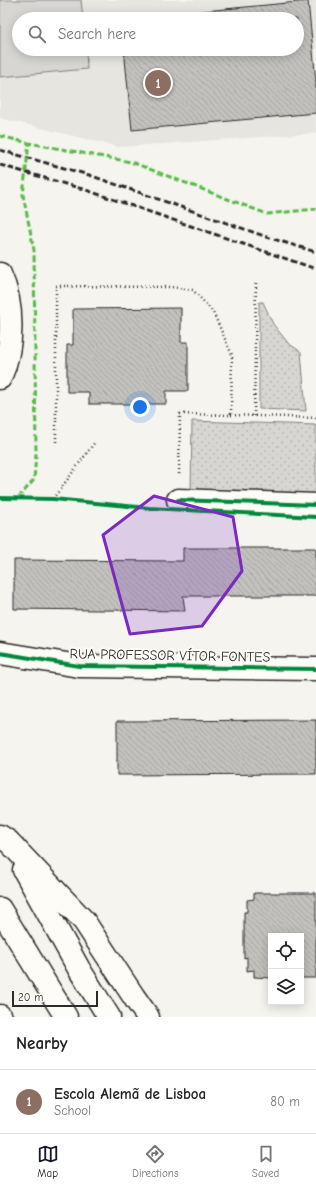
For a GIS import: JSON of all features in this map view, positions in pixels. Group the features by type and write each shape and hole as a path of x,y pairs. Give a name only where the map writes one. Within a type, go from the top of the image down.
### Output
{"main road":[{"path":"0,274 8,302 11,326 8,351 0,378"},
{"path":"178,500 316,505"},
{"name":"RUA PROFESSOR VÍTOR FONTES","path":"0,653 79,666 316,669"},
{"path":"4,839 79,969 109,1017"},
{"path":"4,839 84,921 148,1017"},
{"path":"0,909 66,1017"}],"path":[{"path":"254,416 256,281"},
{"path":"56,442 56,286 171,287 193,290 213,312 232,355 231,415"},
{"path":"178,500 180,414 316,418"},
{"path":"53,499 95,442"},
{"path":"46,499 60,500"}],"highlighted area":[{"path":"154,496 233,517 242,571 202,626 130,634 103,535"}],"shaded area":[{"path":"0,0 316,0 316,133 119,147 0,118"},
{"path":"0,0 81,0 82,12 12,12 12,56 86,56 87,69 0,77"},
{"path":"259,302 263,302 273,324 288,343 301,352 306,411 259,409"},
{"path":"192,421 316,425 316,499 191,494"}],"building":[{"path":"308,1 316,81 316,113 132,130 125,56 304,56 304,12 194,12"},
{"path":"181,308 181,342 188,342 188,391 166,391 166,404 89,404 89,392 67,392 67,345 73,345 73,309"},
{"path":"183,548 316,548 316,596 183,596 185,611 14,609 14,560 183,561"},
{"path":"316,720 316,774 117,775 117,721"},
{"path":"254,893 316,893 316,978 304,978 304,933 268,933 268,978 254,977 254,970 247,971 247,957 244,958 244,912 247,912 247,900 254,899"}],"railway":[{"path":"0,150 89,175 270,238 316,252"},
{"path":"0,165 86,190 316,269"}],"marked path":[{"path":"0,136 29,143 131,162 267,214 316,209"},
{"path":"18,498 34,480 36,454 34,250 23,195 29,143"}],"cycle path":[{"path":"0,498 53,499 149,508 316,517"},
{"path":"178,500 316,505"},
{"path":"0,653 79,666 316,669"}],"place":[{"name":"Escola Alemã de Lisboa","path":"158,83"}]}
